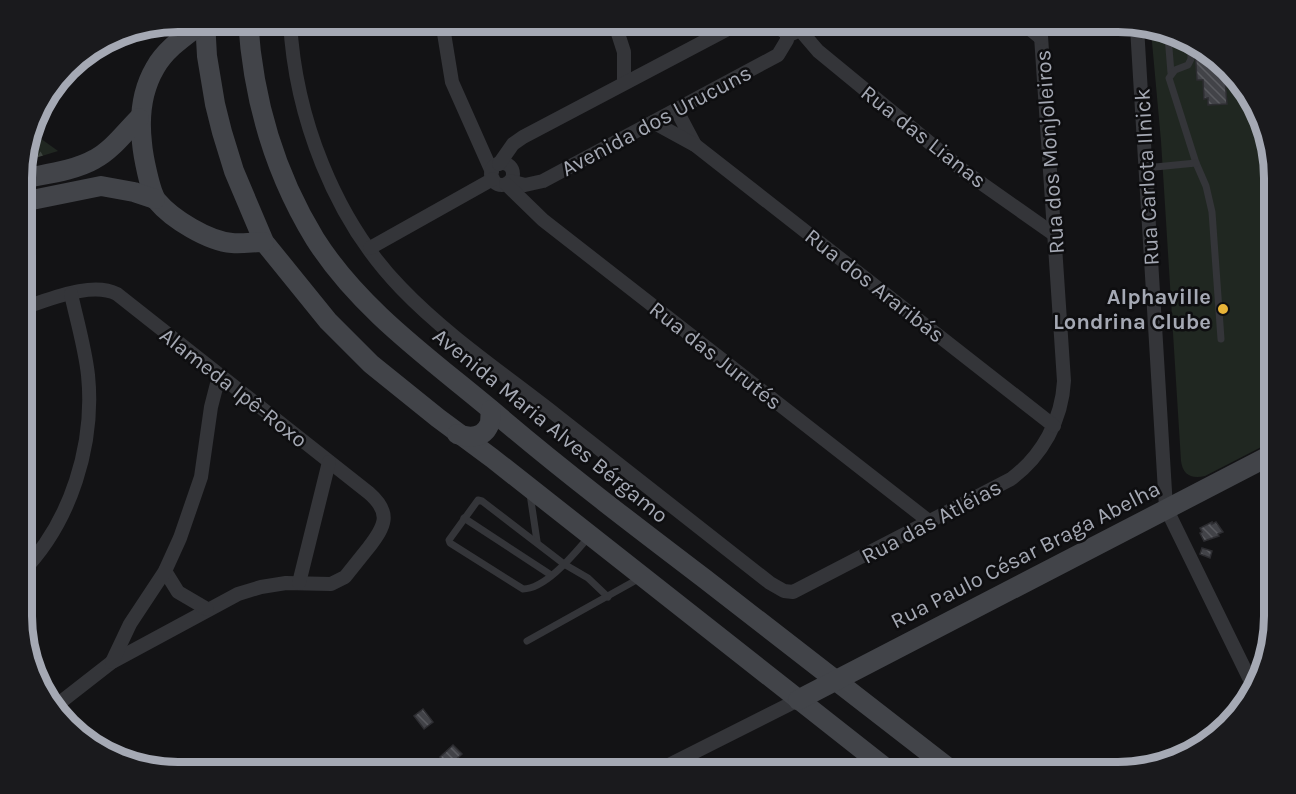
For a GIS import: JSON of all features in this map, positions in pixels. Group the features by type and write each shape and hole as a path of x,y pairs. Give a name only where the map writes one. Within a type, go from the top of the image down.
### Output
{"street":[{"path":"155,200 143,158 139,118 144,92 155,67 172,47 191,32"},
{"path":"206,32 215,104 234,171 264,242 335,328 371,364 457,434 530,488 798,700 870,762"},
{"name":"Avenida Maria Alves Bérgamo","path":"249,32 256,95 269,142 294,200 317,241 354,288 390,325 445,374 552,461 941,762"},
{"path":"290,32 300,96 320,158 340,202 370,248"},
{"name":"Rua das Jurutés","path":"444,32 452,81 500,176 543,220 930,522"},
{"path":"618,32 624,52 624,83"},
{"name":"Avenida dos Urucuns","path":"370,248 500,176 506,151 523,137 722,32"},
{"name":"Avenida dos Urucuns","path":"500,176 525,185 539,183 778,55 794,32"},
{"name":"Rua das Lianas","path":"805,32 818,51 964,171 1055,235"},
{"path":"1034,32 1041,38"},
{"name":"Rua dos Monjoleiros","path":"1041,32 1064,381 1061,406 1054,426"},
{"name":"Rua Carlota Ilnick","path":"1137,33 1166,508"},
{"path":"624,52 644,73"},
{"name":"Rua dos Araribás","path":"676,109 695,145"},
{"path":"32,177 94,159 107,150 139,118"},
{"name":"Rua dos Araribás","path":"653,122 695,145 1054,426"},
{"path":"32,200 101,186 134,192 155,200 201,234 230,243 264,242"},
{"name":"Rua das Atléias","path":"370,248 400,287 439,323 770,583 788,592 796,591 1016,475 1040,450 1054,426"},
{"name":"Alameda Ipê-Roxo","path":"32,305 100,288 117,294 374,497 385,520 379,534 345,578 331,584 299,583"},
{"path":"32,559 45,543 65,506 80,469 86,439 89,408 88,374 71,294"},
{"path":"112,662 130,624 165,571 180,537 201,477 211,406 219,376"},
{"path":"457,434 469,438 480,435 489,426 490,410"},
{"name":"Rua Paulo César Braga Abelha","path":"798,700 1264,459"},
{"path":"60,703 112,662 207,609 249,590 299,583 329,462"},
{"path":"1166,508 1250,679"},
{"path":"165,571 178,592 207,609"},
{"path":"675,762 798,700"}],"lane":[{"path":"1168,41 1171,73 1169,78 1206,186 1212,212 1221,339"},
{"path":"1171,73 1188,65 1191,51"},
{"path":"1145,168 1197,163"},
{"path":"530,488 537,541"},
{"path":"590,536 564,564 530,589 523,588 448,540 478,500 483,501 564,564 588,578 608,597"},
{"path":"464,518 551,575"},
{"path":"528,641 642,577"}],"green space":[{"name":"Alphaville Londrina Clube","path":"1151,35 1191,51 1222,74 1245,105 1257,131 1262,149 1264,168 1264,446 1200,477 1188,475 1181,461 1161,141"},
{"path":"37,136 58,151 33,159"}],"building":[{"path":"1195,54 1225,78 1227,104 1208,105 1208,98 1204,99 1203,80 1197,80"},
{"path":"1212,522 1212,524 1216,522 1223,532 1218,534 1219,536 1204,541 1200,528"},
{"path":"1202,548 1212,551 1210,558 1200,554"},
{"path":"423,709 433,722 424,729 414,716"},
{"path":"453,745 462,754 453,762 445,762 440,757"}],"place":[{"name":"Alphaville Londrina Clube","path":"1223,309"}]}
